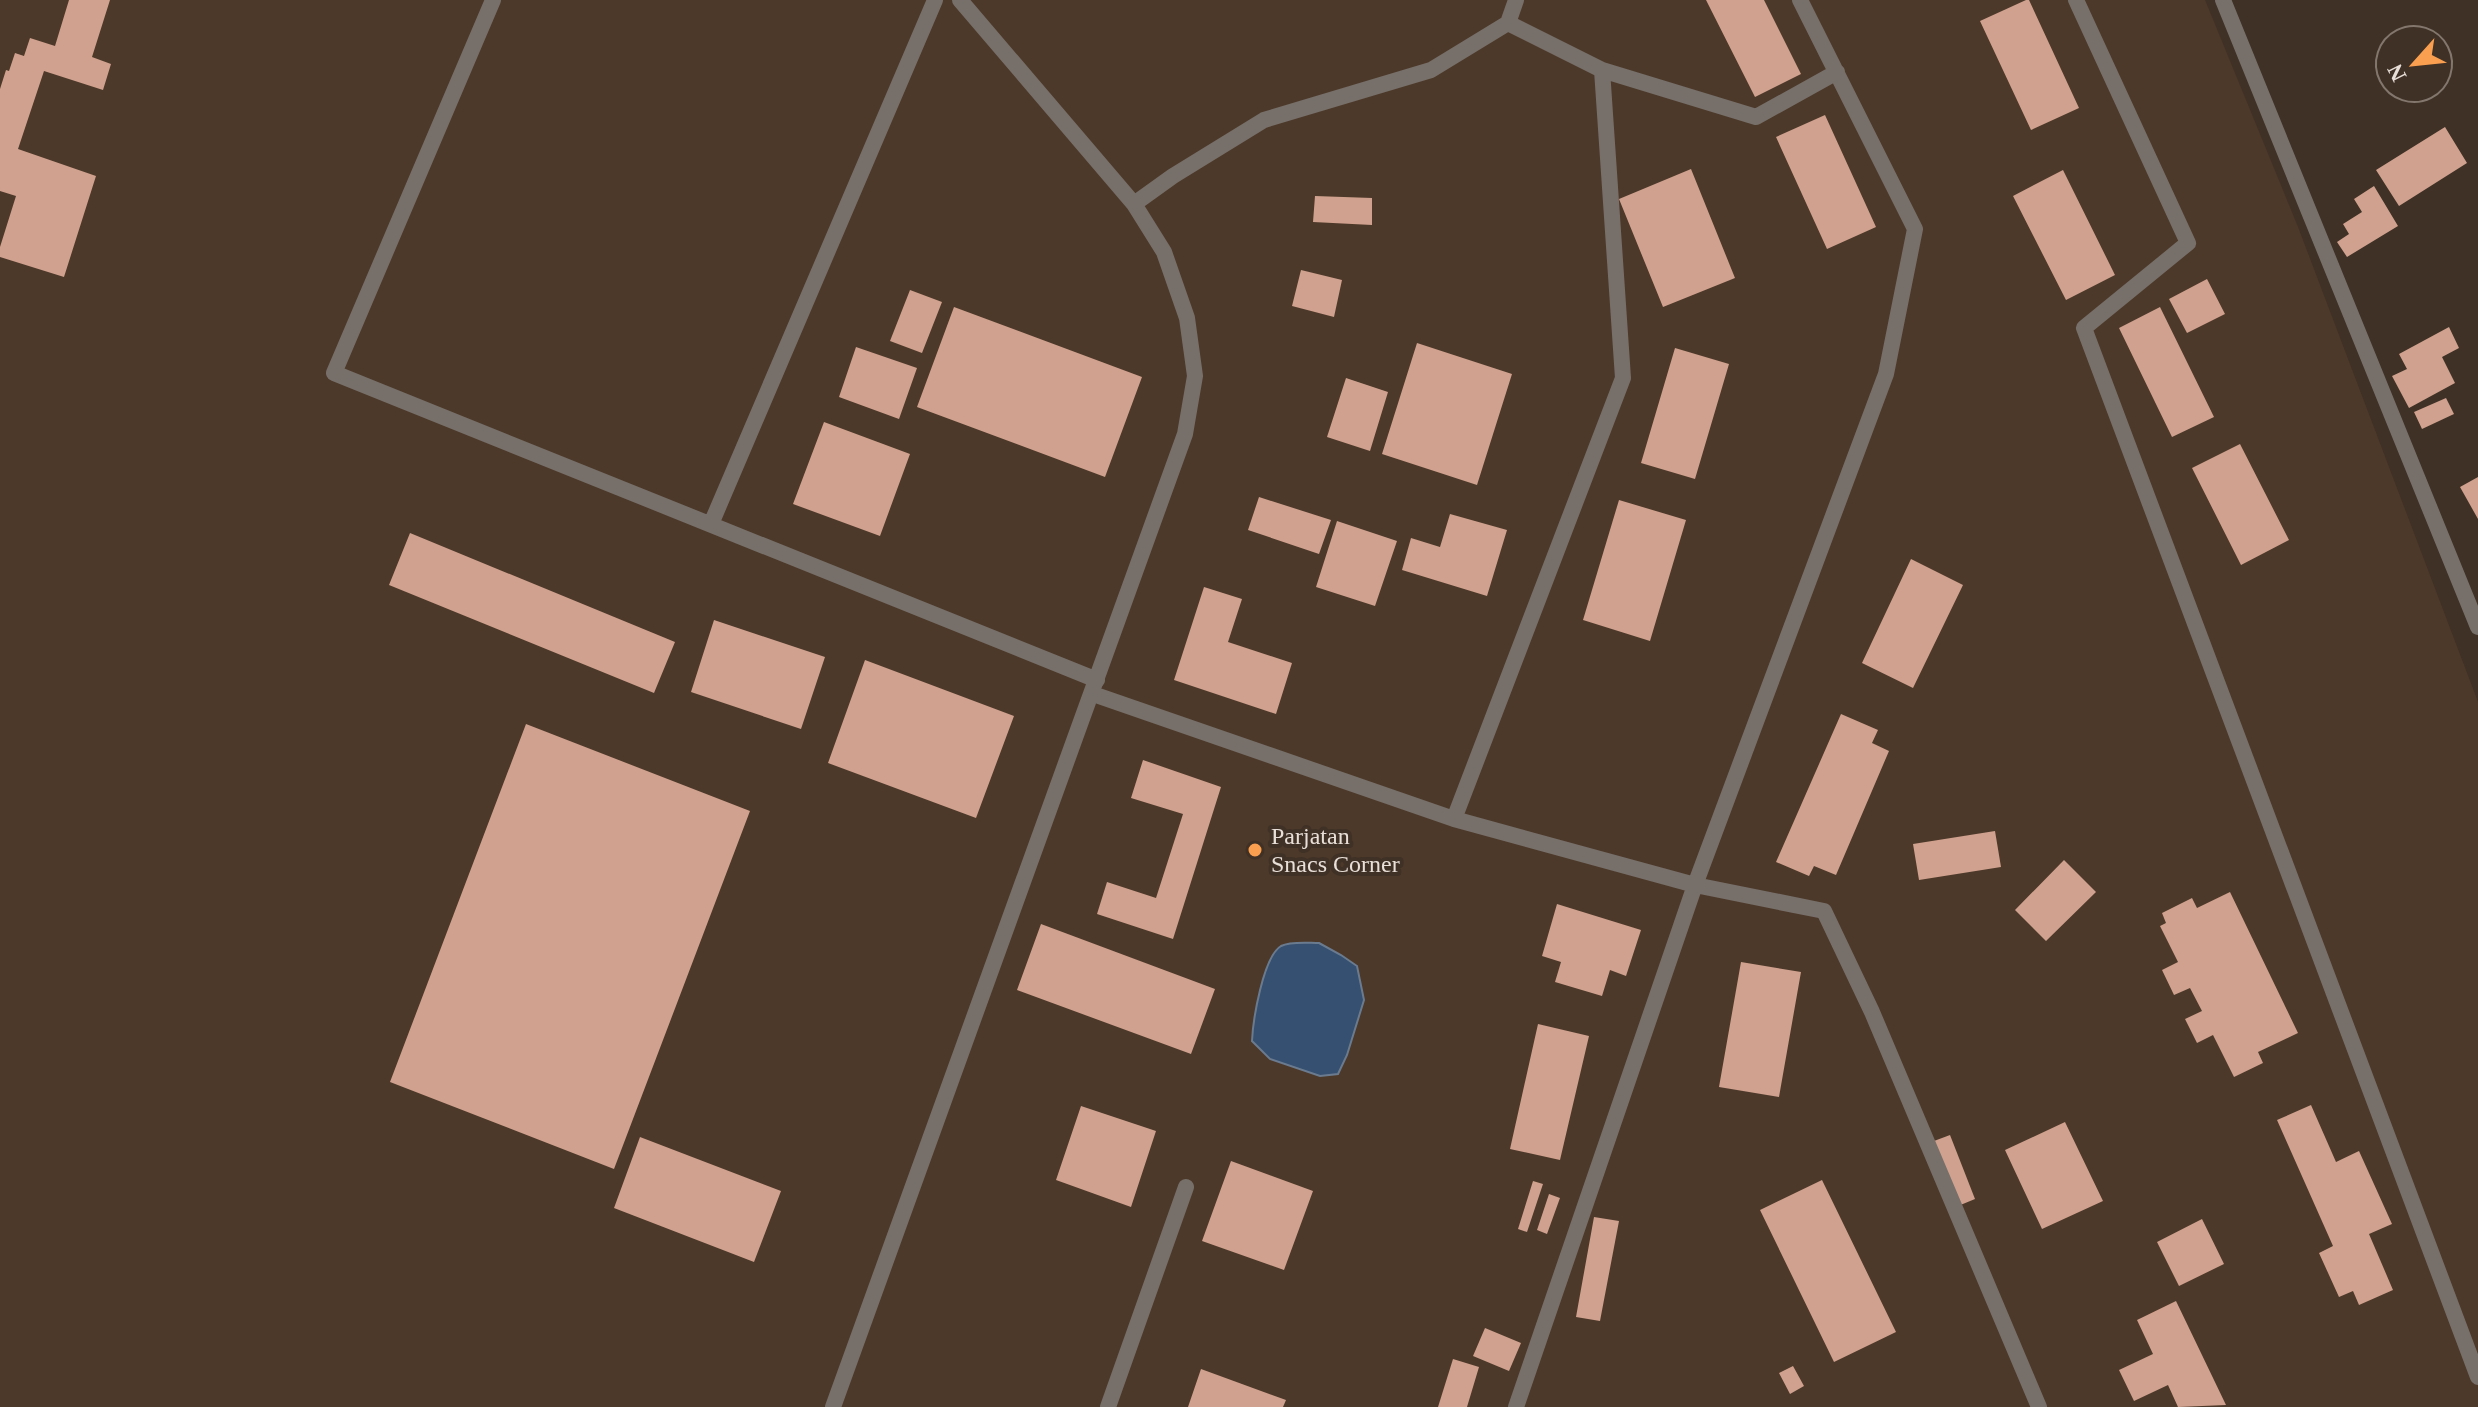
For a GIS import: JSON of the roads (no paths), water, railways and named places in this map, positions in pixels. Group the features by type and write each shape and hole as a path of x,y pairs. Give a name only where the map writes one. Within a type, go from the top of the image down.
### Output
{"street":[{"path":"493,0 334,373 711,524 1095,687 1454,819 1695,885 1824,911 1872,1012 2039,1407"},
{"path":"711,524 935,0"},
{"path":"833,1407 1185,434 1195,376 1187,318 1164,252 1134,204 960,0"},
{"path":"1134,204 1264,120 1431,70 1508,23 1516,0"},
{"path":"1516,1407 1695,885 1886,374 1915,229 1800,0"},
{"path":"2076,0 2188,243 2084,328 2478,1377"},
{"path":"2223,0 2478,627"},
{"path":"1508,23 1602,70 1756,117 1837,72"},
{"path":"1454,819 1623,378 1602,70"},
{"path":"1108,1407 1186,1187"}],"water":[{"path":"1290,943 1319,943 1357,966 1364,1000 1338,1074 1320,1076 1270,1059 1252,1041 1260,990 1275,952"}],"place":[{"name":"Parjatan Snacs Corner","path":"1255,850"}]}
